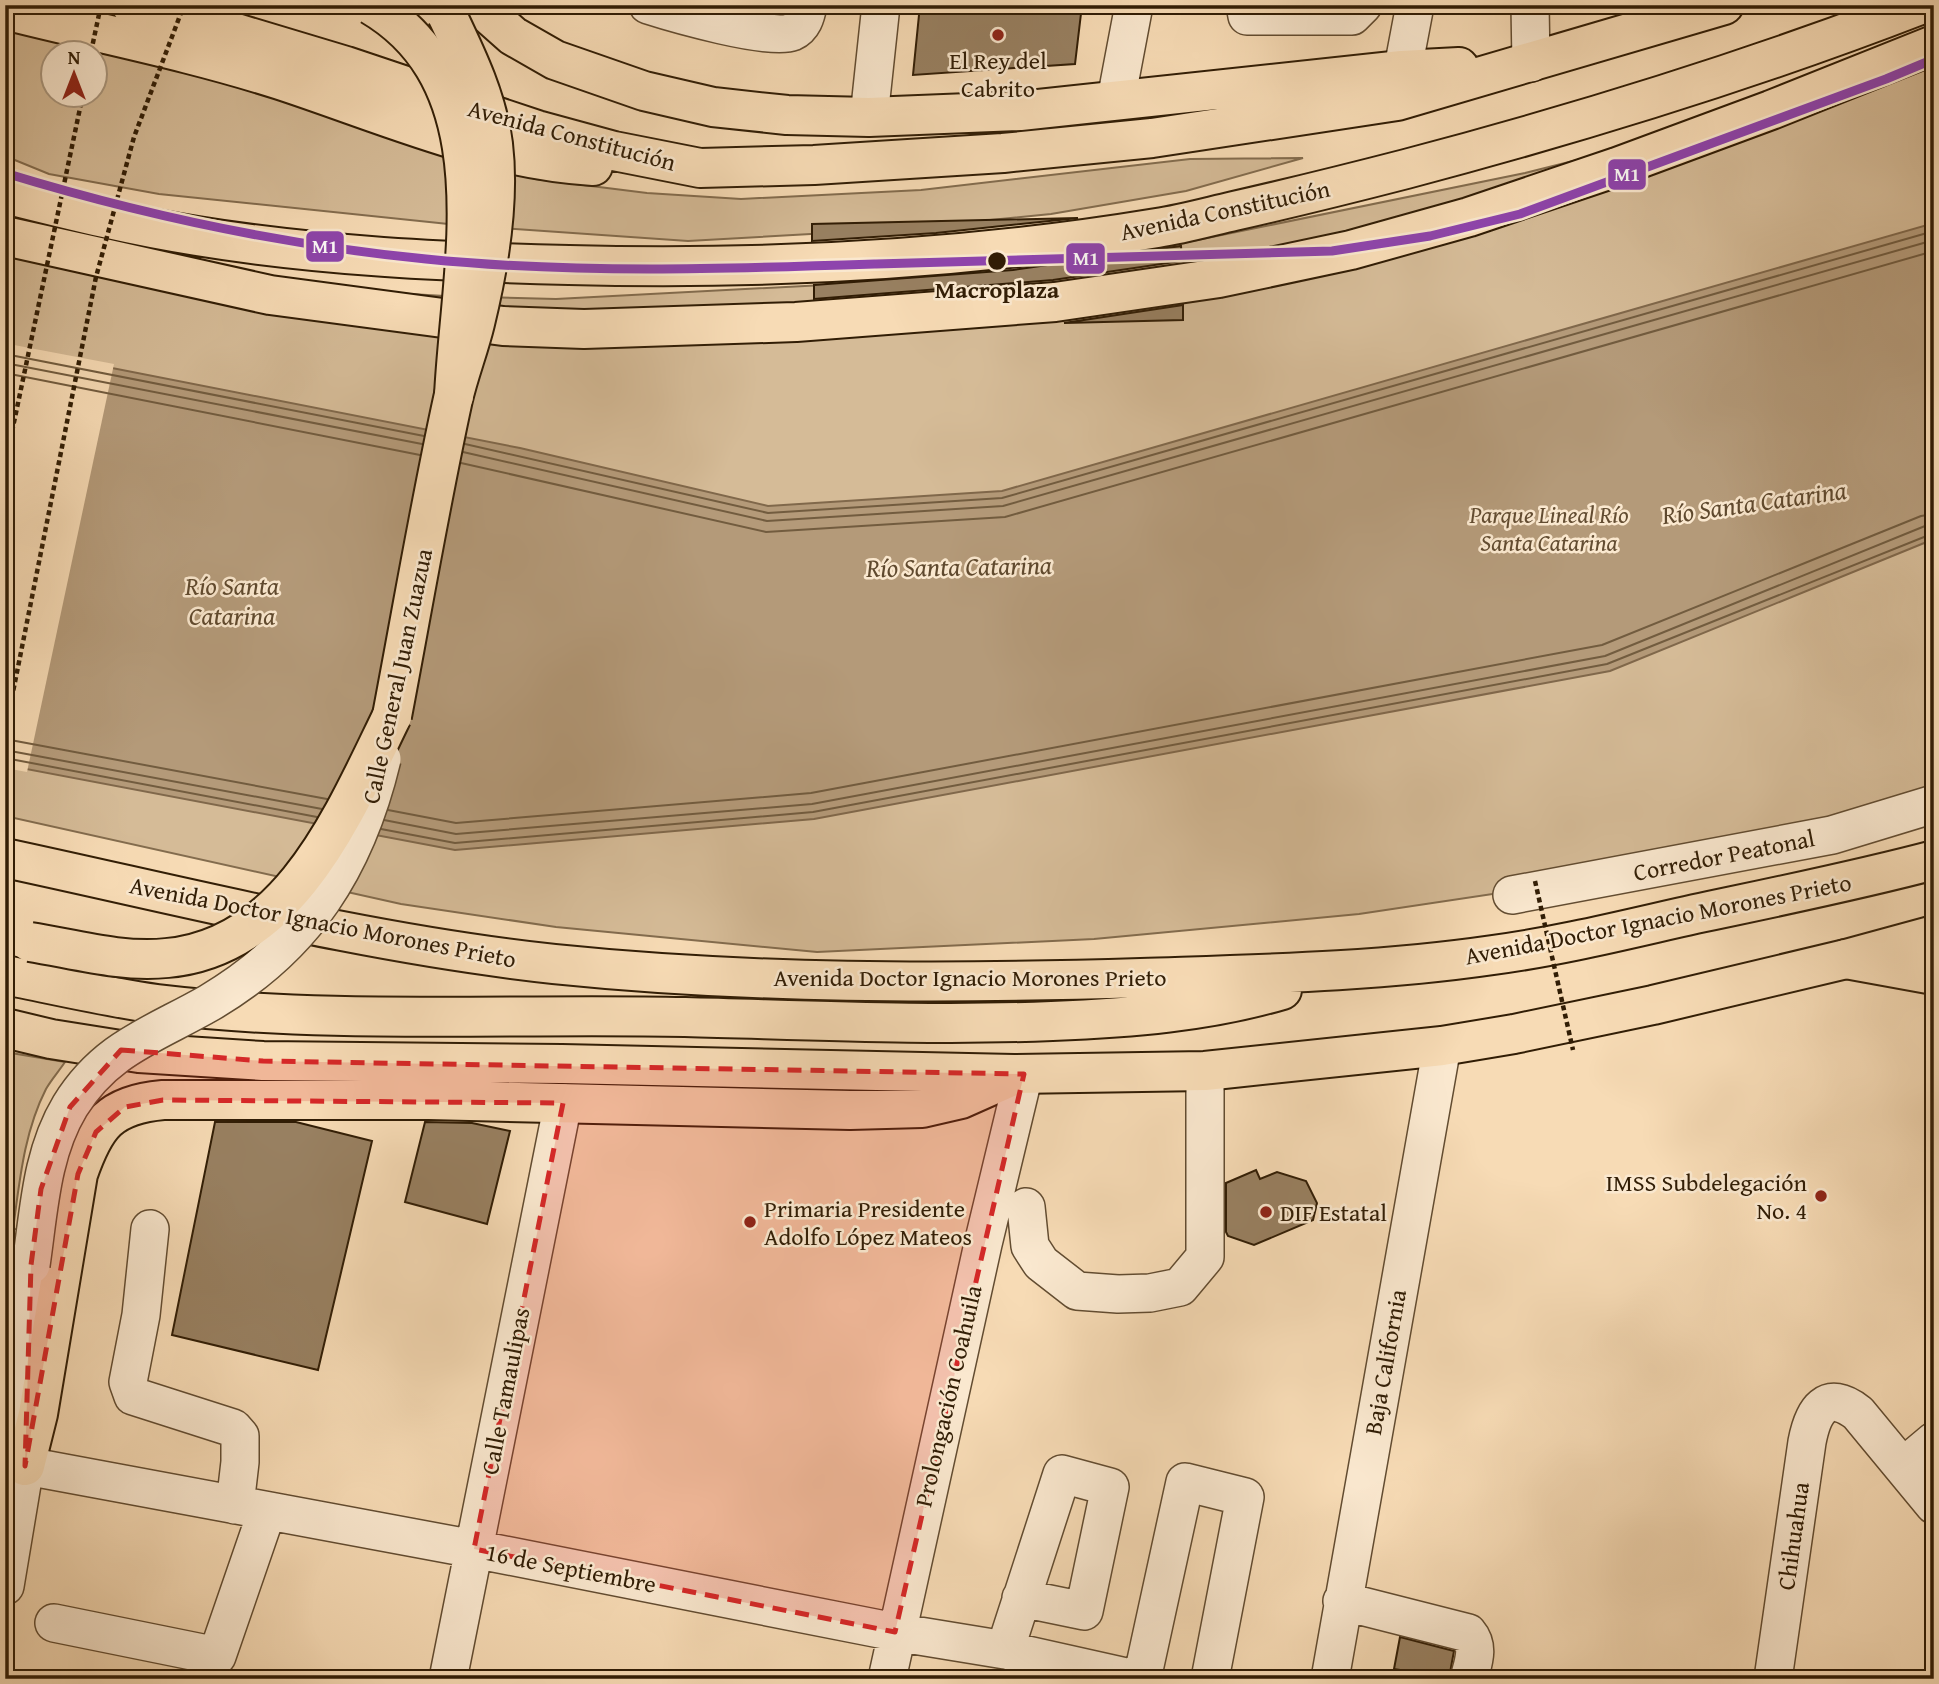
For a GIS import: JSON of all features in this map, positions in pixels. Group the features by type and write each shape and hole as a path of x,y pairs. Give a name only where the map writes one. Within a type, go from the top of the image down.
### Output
{"main road":[{"name":"Avenida Constitución","path":"131,5 346,66 537,130 614,151 700,168 814,165 1003,153 1152,138 1399,86 1531,62 1724,5"},
{"path":"371,5 394,19 418,43 446,87 457,120 463,156 467,237 454,396"},
{"name":"Avenida Constitución","path":"5,194 95,217 199,236 338,254 430,261 630,267 776,265 900,259 1161,228 1330,189 1496,145 1720,78 1920,5"},
{"path":"455,9 486,15 513,36 555,60 644,91 713,107 787,115 869,117 1020,111 1116,100 1399,86"},
{"name":"Calle General Juan Zuazua","path":"392,716 454,396 475,322 488,260 494,197 493,145 484,100 455,9"},
{"path":"5,10 276,79 429,130 521,156 571,165 700,168"},
{"path":"5,236 270,295 503,326 584,329 796,322 1055,302 1219,278 1352,250 1456,221 1617,167 1771,110 1934,45"},
{"path":"18,938 131,958 165,959 199,954 231,941 262,921 290,893 312,863 340,818 392,716"},
{"name":"Avenida Doctor Ignacio Morones Prieto","path":"5,858 216,906 427,946 552,964 723,977 1000,982 1346,972 1491,956 1547,947 1934,860"},
{"path":"5,1028 139,1054 264,1061 576,1064 1019,1074 1205,1071 1442,1046 1514,1034 1653,1005 1934,935"},
{"path":"1846,959 1934,975"},
{"path":"5,975 156,1004 256,1012 982,1023 1089,1019 1173,1012 1255,998 1346,972"},
{"path":"15,1464 38,1414 78,1174 96,1132 125,1107 138,1102 163,1100 429,1100 850,1110 922,1108 961,1100 1019,1074"}],"street":[{"path":"648,5 731,26 776,34 792,32 801,25 808,5"},
{"path":"869,117 881,5"},
{"path":"1116,100 1134,5"},
{"path":"1245,5 1247,16 1298,10 1352,16 1363,5"},
{"path":"1399,86 1415,5"},
{"path":"1530,5 1531,62"},
{"name":"Calle General Juan Zuazua","path":"5,1586 15,1464 23,1254 52,1145 70,1107 93,1075 121,1050 209,1003 240,982 269,960 301,928 327,894 349,858 366,816 392,716"},
{"name":"Corredor Peatonal","path":"1524,888 1832,835 1934,804"},
{"name":"Baja California","path":"1330,1679 1442,1046"},
{"path":"1026,1207 1030,1246 1041,1263 1077,1291 1150,1293 1180,1287 1205,1257 1205,1071"},
{"name":"Prolongación Coahuila","path":"887,1679 895,1632 1019,1074"},
{"name":"Calle Tamaulipas","path":"448,1679 563,1103"},
{"path":"54,1623 217,1656 251,1508 240,1462 240,1436 233,1428 133,1396 128,1382 141,1315 150,1229"},
{"name":"Chihuahua","path":"1773,1679 1810,1424 1821,1407 1830,1403 1849,1406 1903,1467"},
{"path":"1934,1441 1903,1467 1934,1505"},
{"name":"16 de Septiembre","path":"15,1464 474,1549 895,1632 1005,1650 1135,1679"},
{"path":"1142,1679 1185,1482 1245,1497 1210,1679"},
{"path":"1005,1650 1021,1598"},
{"path":"1342,1601 1468,1633 1475,1644 1469,1679"}],"path":[{"path":"94,38 101,5"},
{"path":"5,732 96,277 134,137 184,5"},
{"path":"5,465 80,108"},
{"path":"1524,888 1573,1050"}],"highlighted area":[{"path":"121,1050 263,1061 1024,1074 895,1632 474,1549 563,1103 163,1100 125,1107 96,1132 78,1174 25,1466 31,1265 41,1189 70,1107"}],"green space":[{"path":"5,16 80,38 38,38 38,108 108,108 108,46 402,132 535,179 647,193 741,199 921,190 1190,159 1303,158 1186,191 1051,214 899,229 688,241 458,225 159,194 49,174 5,156"},
{"name":"Parque Lineal Río Santa Catarina","path":"1934,49 1934,801 1599,878 1359,914 1094,939 817,952 556,927 401,904 5,816 5,237 306,288 445,296 556,299 919,280 1057,265 1158,248 1525,173 1669,137"},
{"path":"5,1052 65,1062 46,1089 33,1121 24,1154 14,1222 5,1169"}],"water":[{"name":"Río Santa Catarina","path":"1934,223 1934,539 1610,671 814,819 455,850 5,765 5,347 520,448 768,506 1002,491"}],"pier":[{"path":"14,345 114,364 27,772 5,768 5,385"}],"building":[{"name":"El Rey del Cabrito","path":"920,5 1082,5 1075,64 913,75"},
{"path":"1078,218 936,233 812,241 812,224"},
{"path":"1181,246 1182,261 1053,280 814,299 814,285 1013,270"},
{"path":"1183,305 1183,320 1064,323"},
{"path":"215,1122 296,1122 372,1141 318,1370 172,1335"},
{"path":"425,1122 472,1123 510,1131 487,1224 405,1202"},
{"name":"DIF Estatal","path":"1256,1170 1260,1179 1277,1172 1306,1181 1317,1203 1313,1220 1254,1245 1228,1236 1226,1183"},
{"path":"1400,1637 1454,1651 1449,1678 1394,1669"}],"transit line":[{"name":"M1","path":"5,173 214,227 320,246 482,264 707,269 1332,251 1430,236 1520,214 1934,59"}],"place":[{"name":"El Rey del Cabrito","path":"998,35"},
{"name":"Macroplaza","path":"997,261"},
{"name":"IMSS Subdelegación No. 4","path":"1821,1196"},
{"name":"DIF Estatal","path":"1266,1212"},
{"name":"Primaria Presidente Adolfo López Mateos","path":"750,1222"}]}
